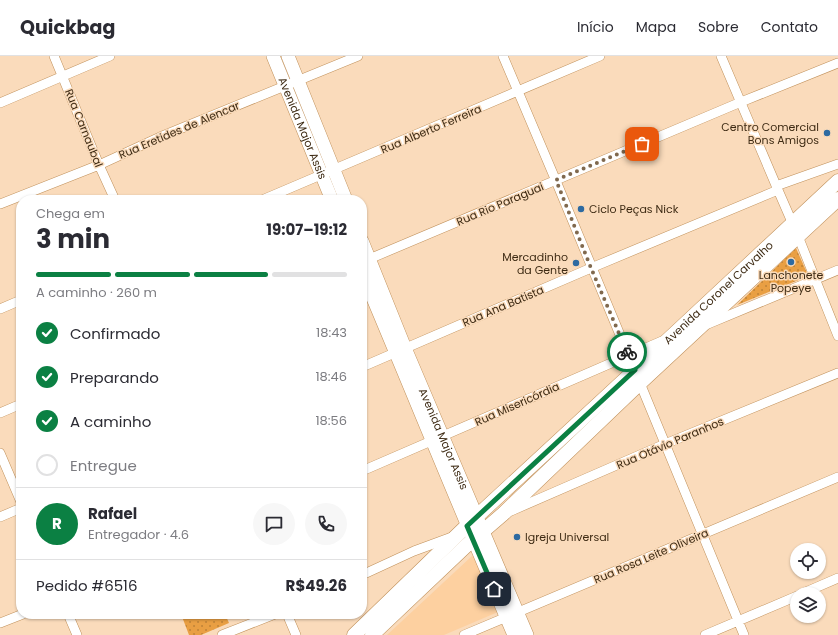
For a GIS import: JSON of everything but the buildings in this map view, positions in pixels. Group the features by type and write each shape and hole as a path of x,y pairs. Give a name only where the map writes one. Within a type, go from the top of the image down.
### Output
{"main road":[{"name":"Avenida Coronel Carvalho","path":"354,635 467,526 637,377 699,328 796,230 838,181"},
{"name":"Avenida Coronel Carvalho","path":"372,635 503,514 637,377 672,336 796,230 838,200"}],"street":[{"name":"Rua Carnaubal","path":"54,56 113,195"},
{"path":"0,103 110,56"},
{"name":"Avenida Major Assis","path":"273,56 330,195"},
{"name":"Avenida Major Assis","path":"288,56 344,195"},
{"name":"Rua Eretides de Alencar","path":"23,195 99,165 160,137 358,56"},
{"path":"503,56 556,180 591,268 629,355 744,635"},
{"name":"Rua Alberto Ferreira","path":"274,195 600,56"},
{"path":"721,56 796,230 838,336"},
{"name":"Rua Rio Paraguai","path":"367,261 741,102 838,63"},
{"name":"Rua Ana Batista","path":"367,365 777,188 838,164"},
{"name":"Rua Eretides de Alencar","path":"0,204 16,198"},
{"name":"Avenida Major Assis","path":"367,264 400,350 438,439 467,526 478,536 512,615 527,635"},
{"path":"699,328 838,270"},
{"name":"Avenida Major Assis","path":"367,282 400,350"},
{"path":"0,309 16,302"},
{"name":"Rua Misericórdia","path":"367,469 672,336"},
{"name":"Rua Otávio Paranhos","path":"503,514 665,444 838,373"},
{"path":"0,413 16,406"},
{"path":"0,453 16,490"},
{"name":"Rua Rosa Leite Oliveira","path":"464,635 838,477"},
{"path":"0,517 16,510"},
{"path":"367,573 467,526"},
{"path":"817,587 838,578"},
{"path":"705,635 790,599"},
{"name":"Avenida Major Assis","path":"512,615 514,635"},
{"path":"0,623 16,617"},
{"path":"70,619 77,635"},
{"path":"222,635 262,619"},
{"path":"289,619 296,635"}],"shaded area":[{"path":"796,248 807,273 806,277 737,305"},
{"path":"472,556 474,557 498,612 444,635 387,635"},
{"path":"183,619 227,619 229,623 201,635 189,635"}],"way so far":[{"path":"627,352 591,268 556,180 642,144"}],"place":[{"name":"Centro Comercial Bons Amigos","path":"827,133"},
{"name":"Ciclo Peças Nick","path":"581,209"},
{"name":"Lanchonete Popeye","path":"791,262"},
{"name":"Mercadinho da Gente","path":"576,263"},
{"name":"Igreja Universal","path":"517,537"}],"route":[{"path":"494,589 467,526 635,370 627,352"}]}
